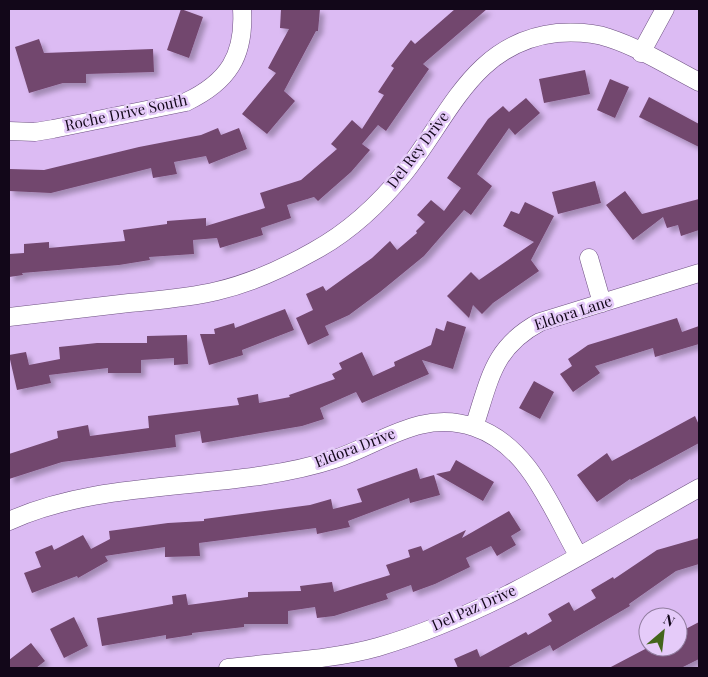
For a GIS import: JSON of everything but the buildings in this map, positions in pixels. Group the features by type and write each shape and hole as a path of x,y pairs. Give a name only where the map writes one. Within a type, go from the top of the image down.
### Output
{"street":[{"name":"Roche Drive South","path":"9,131 35,132 53,129 186,102 203,94 217,84 231,68 242,35 242,9"},
{"path":"641,53 665,9"},
{"name":"Del Rey Drive","path":"9,317 183,298 217,291 260,278 316,250 366,214 404,173 473,77 501,51 544,35 566,32 588,33 609,38 699,82"},
{"path":"590,258 602,303"},
{"name":"Eldora Lane","path":"474,427 493,371 511,341 523,331 540,322 699,273"},
{"name":"Eldora Drive","path":"9,521 41,509 102,496 264,475 310,466 336,458 423,422 442,421 474,427 506,443 520,456 578,556"},
{"name":"Del Paz Drive","path":"228,668 356,652 377,647 476,610 578,556 699,488"}]}
